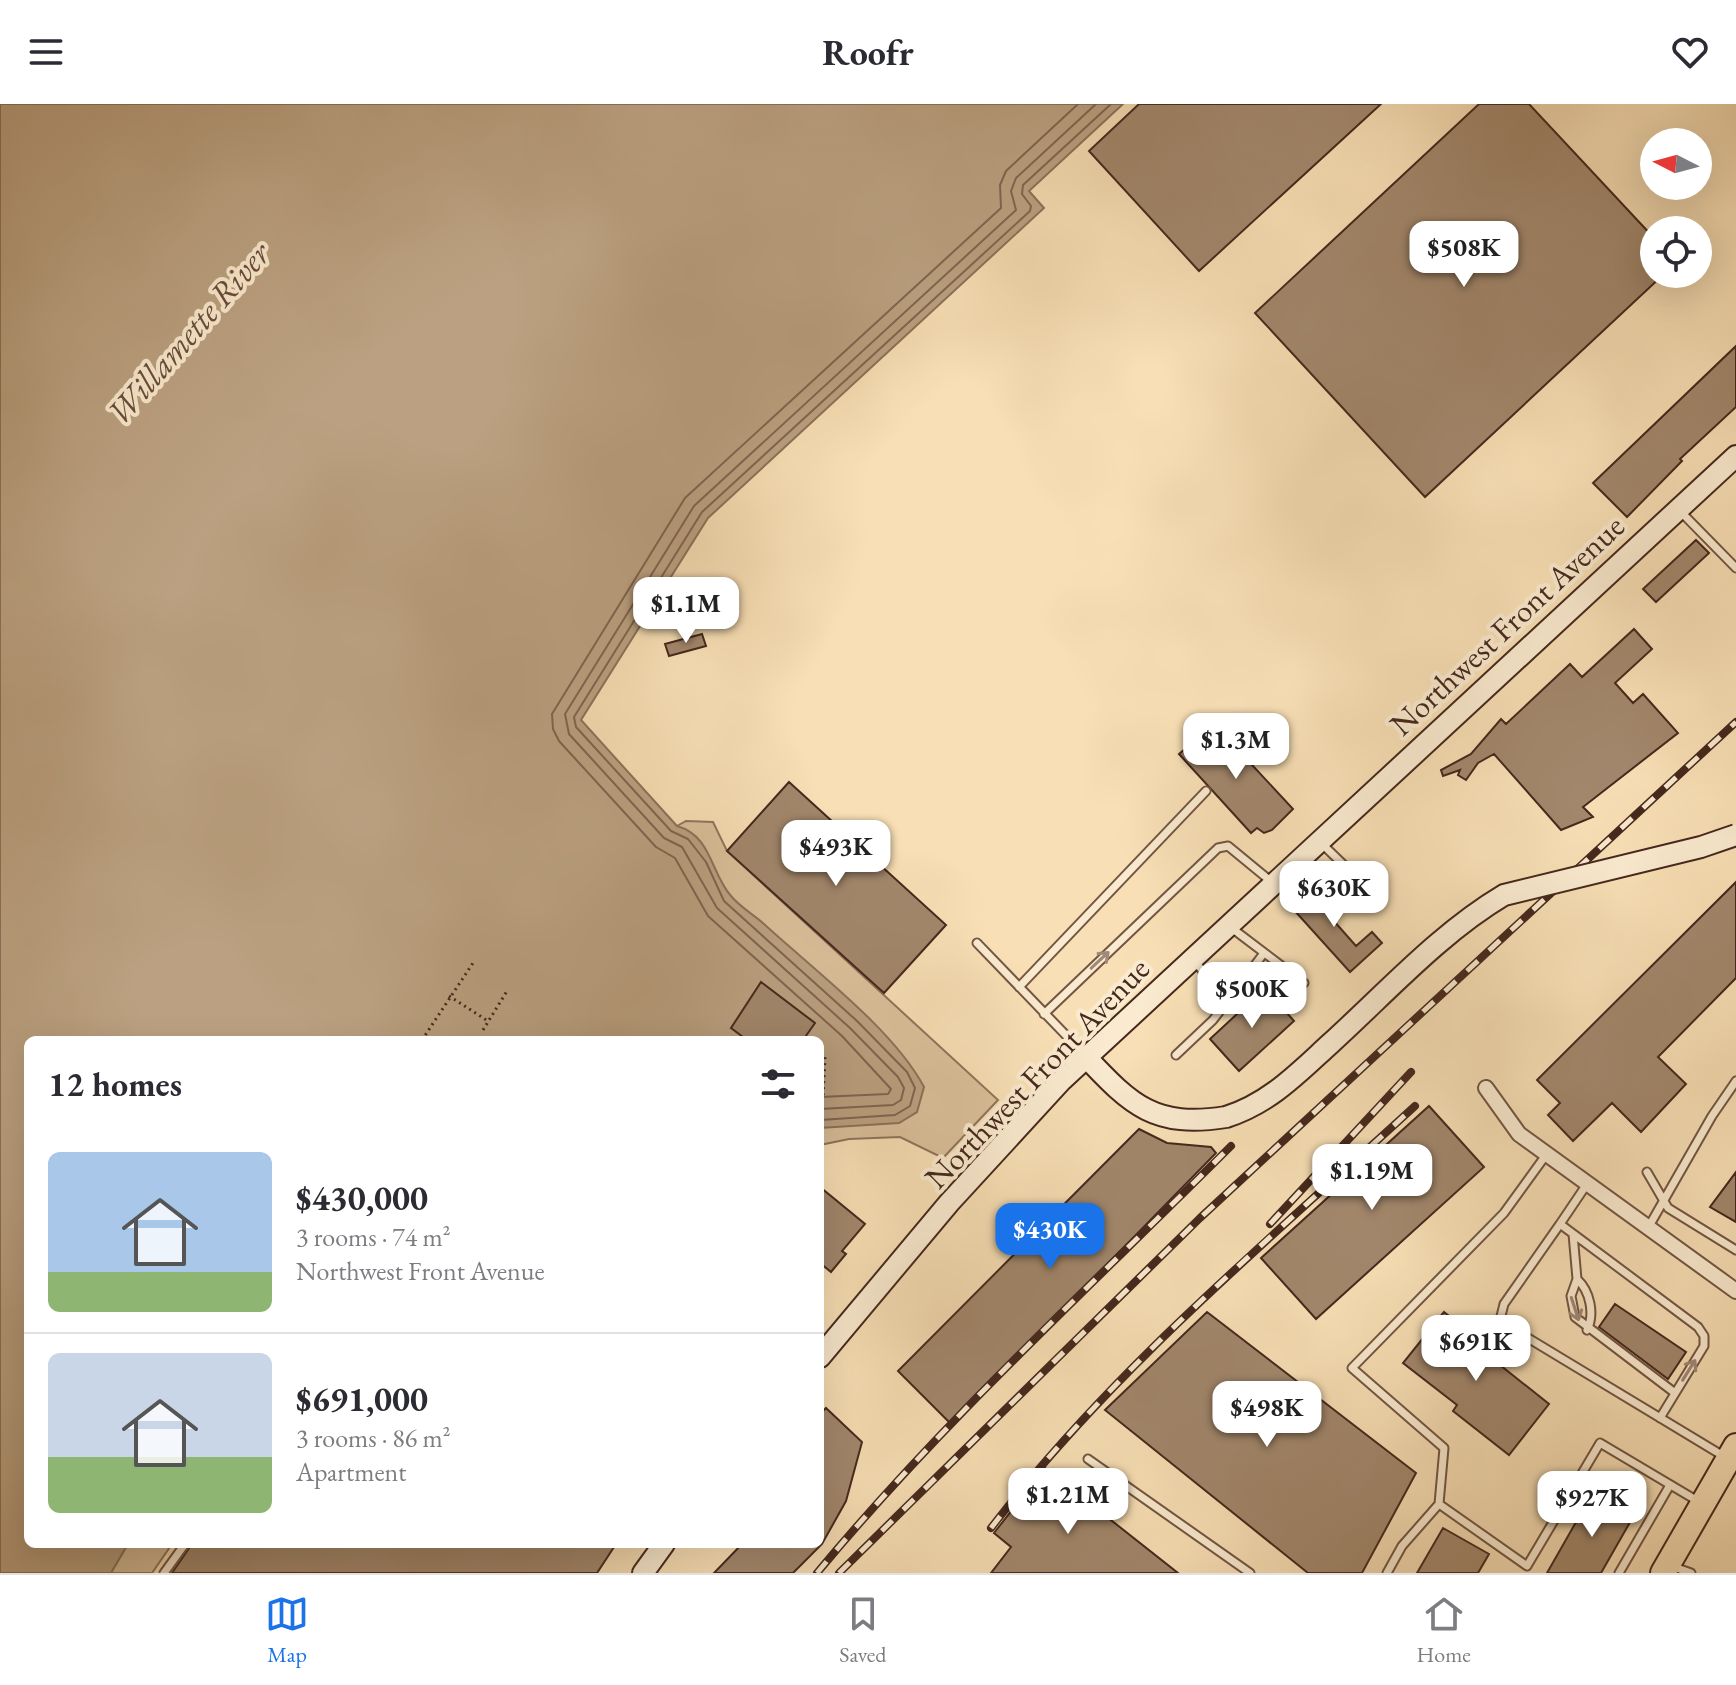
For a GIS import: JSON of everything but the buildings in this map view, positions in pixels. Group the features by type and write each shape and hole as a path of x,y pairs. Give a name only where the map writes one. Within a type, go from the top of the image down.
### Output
{"highway":[{"path":"1665,1569 1732,1452"}],"main road":[{"name":"Northwest Front Avenue","path":"824,1352 1011,1133 1086,1057 1736,456"},
{"path":"1086,1057 1123,1097 1145,1111 1174,1120 1226,1117 1274,1094 1445,939 1480,909 1504,895 1701,847 1736,835"},
{"path":"643,1573 661,1548"}],"street":[{"path":"1486,1088 1519,1134 1736,1291"}],"lane":[{"path":"1678,509 1736,568"},
{"path":"1019,987 1206,791"},
{"path":"1318,840 1380,900"},
{"path":"1044,1014 1218,848 1228,846 1236,851 1273,883"},
{"path":"1228,925 1304,983"},
{"path":"977,943 1086,1057"},
{"path":"1176,1055 1213,1020 1264,953"},
{"path":"1192,959 1228,1000"},
{"path":"1648,1228 1736,1081"},
{"path":"1387,1573 1402,1546 1439,1504 1444,1448 1352,1368 1504,1213 1546,1155"},
{"path":"1647,1172 1662,1202 1736,1250"},
{"path":"1587,1184 1504,1304 1501,1316 1508,1326 1660,1418 1732,1452"},
{"path":"1560,1224 1698,1327 1704,1336 1704,1346 1660,1418"},
{"path":"1573,1234 1577,1279 1571,1307 1575,1317 1587,1330 1675,1393"},
{"path":"1577,1279 1586,1289 1590,1303 1591,1320 1587,1330"},
{"path":"1439,1504 1527,1566 1600,1443 1702,1504"},
{"path":"1088,1459 1250,1573"},
{"path":"1619,1573 1670,1485"},
{"path":"164,1573 182,1548"},
{"path":"1665,1569 1691,1573"}],"path":[{"path":"424,1036 473,963"},
{"path":"483,1030 507,991"},
{"path":"449,996 488,1021"},
{"path":"824,1056 824,1077"}],"shaded area":[{"path":"686,821 713,822 727,851 998,1100 943,1158 900,1137 849,1139 824,1144 824,1093 875,1087 782,974 677,826"},
{"path":"76,1548 169,1548 152,1573 59,1573"}],"water":[{"name":"Willamette River","path":"0,104 1123,104 1029,191 1044,208 708,518 581,720 677,826 689,831 704,846 724,887 735,900 851,1001 911,1065 924,1087 917,1112 899,1123 824,1128 824,1036 24,1036 24,1548 126,1548 111,1573 0,1573"}],"railway":[{"path":"839,1573 1200,1218 1736,722"},
{"path":"1270,1224 1411,1072"},
{"path":"991,1528 1038,1470 1140,1360 1415,1106"},
{"path":"817,1573 966,1408 1231,1146"}]}
